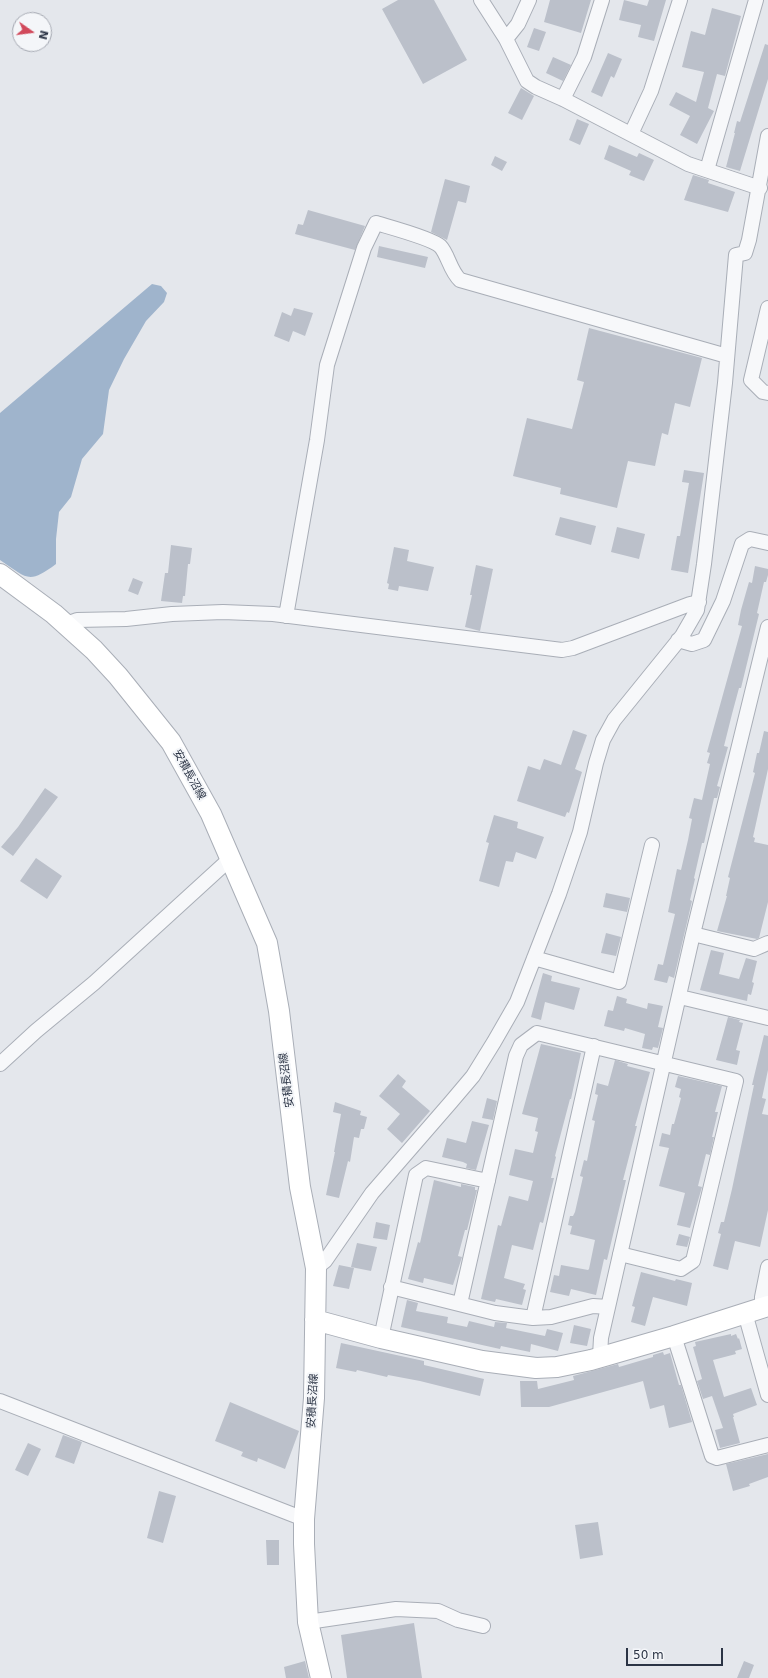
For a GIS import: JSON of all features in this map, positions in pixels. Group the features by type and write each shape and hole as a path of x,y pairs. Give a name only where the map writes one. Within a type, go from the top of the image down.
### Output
{"main road":[{"name":"安積長沼線","path":"0,574 38,601 66,624 108,664 171,742 211,814 267,943 280,1011 300,1187 316,1268 314,1398 304,1519 308,1622 320,1678"},
{"path":"316,1320 381,1338 482,1361 536,1368 557,1367 600,1356 674,1336 759,1309"}],"street":[{"path":"481,0 506,39 527,81 536,87 563,99 688,164 760,188"},
{"path":"506,39 518,24 529,0"},
{"path":"563,99 584,57 602,0"},
{"path":"631,134 651,91 680,0"},
{"path":"707,170 756,0"},
{"path":"316,1268 325,1261 372,1193 473,1076 517,1002 559,894 580,832 596,763 603,740 614,720 678,640 695,614 699,602 727,356 736,255 746,253 760,188 768,136"},
{"path":"286,616 317,440 327,365 364,248 376,223 441,246 454,275 460,280 727,356"},
{"path":"768,308 751,380 763,392 768,393"},
{"path":"678,640 692,644 704,640 723,601 742,544 750,539 768,543"},
{"path":"66,624 77,620 126,619 222,612 286,616 562,650 573,648 690,604 699,602"},
{"path":"600,1356 601,1338 608,1306 680,998 693,934 768,627"},
{"path":"534,958 619,982 652,845"},
{"path":"0,1064 26,1040 84,992 230,858"},
{"path":"693,934 754,949 768,944"},
{"path":"680,998 768,1018"},
{"path":"460,1304 516,1056 521,1045 536,1033 736,1081 736,1087 693,1261 681,1269 620,1254"},
{"path":"533,1318 594,1046"},
{"path":"381,1338 416,1175 426,1168 488,1181"},
{"path":"768,1267 759,1309 768,1395"},
{"path":"391,1287 495,1313 533,1318 551,1317 593,1306 608,1306"},
{"path":"674,1336 712,1456 717,1458 768,1445"},
{"path":"0,1401 304,1519"},
{"path":"308,1622 396,1609 438,1611 458,1620 483,1626"}],"water":[{"path":"152,284 161,286 167,293 164,302 146,321 124,359 109,390 103,434 82,459 71,497 59,512 56,539 56,564 47,571 33,577 22,575 0,560 0,413"}],"building":[{"path":"398,0 434,0 467,60 423,84 382,9"},
{"path":"550,0 591,0 581,33 544,22"},
{"path":"624,0 647,6 649,0 666,0 654,41 638,37 641,25 619,20"},
{"path":"712,8 741,16 725,76 717,74 708,108 714,111 697,144 680,135 690,116 669,105 676,92 696,102 704,72 682,67 691,31 705,35"},
{"path":"534,28 546,32 539,51 527,47"},
{"path":"765,44 768,45 768,79 740,171 726,167 737,121 740,122"},
{"path":"608,53 622,59 614,78 611,76 602,97 591,92"},
{"path":"553,57 571,65 563,81 546,73"},
{"path":"521,88 534,96 522,120 508,113"},
{"path":"577,119 589,124 580,145 569,140"},
{"path":"609,145 637,157 639,153 654,160 644,181 629,175 631,171 604,159"},
{"path":"495,156 507,162 502,171 491,165"},
{"path":"693,175 709,180 708,183 735,192 728,212 684,200"},
{"path":"445,179 470,186 466,203 458,201 447,240 431,232"},
{"path":"308,210 365,226 355,250 295,234 298,224 303,225"},
{"path":"379,246 428,257 425,268 377,257"},
{"path":"294,308 313,313 305,336 293,331 289,342 274,336 282,312 291,316"},
{"path":"589,328 702,358 690,407 675,403 668,435 662,433 655,466 628,461 617,508 560,494 561,488 513,476 527,418 572,429 584,382 577,380"},
{"path":"684,470 704,473 688,573 671,570 677,536 680,536 689,483 682,482"},
{"path":"560,517 596,526 591,545 555,535"},
{"path":"617,527 645,534 639,559 611,552"},
{"path":"171,545 192,548 190,564 188,564 185,596 183,596 182,603 161,601 165,573 168,573"},
{"path":"394,547 409,550 407,561 434,567 428,591 399,586 398,591 388,589 389,584 387,583"},
{"path":"476,565 493,569 480,631 465,627 472,595 470,595"},
{"path":"755,566 768,569 768,575 766,582 764,582 757,613 759,614 741,688 739,688 724,746 728,747 717,786 720,787 717,798 714,798 704,843 702,843 690,900 692,901 674,978 669,976 667,983 654,980 658,964 663,965 675,914 668,912 677,869 681,870 692,819 689,818 694,798 702,800 710,764 707,763 710,753 707,752 742,626 738,625 741,610 749,582 752,583"},
{"path":"133,578 143,582 138,595 128,591"},
{"path":"573,730 587,735 575,769 582,772 569,813 567,812 565,817 517,801 528,766 540,770 544,759 561,765"},
{"path":"764,731 768,732 768,769 753,837 755,838 754,842 768,845 768,902 759,938 757,939 717,931 727,896 730,878 728,877 755,773 753,772 757,753 759,753"},
{"path":"45,788 58,797 13,856 1,847 18,827"},
{"path":"494,815 518,822 517,828 544,837 536,859 516,852 513,862 506,861 499,887 479,881 489,843 486,842"},
{"path":"36,858 62,876 47,899 20,881"},
{"path":"606,893 630,898 627,912 603,907"},
{"path":"606,933 621,937 616,956 601,953"},
{"path":"711,950 724,953 719,974 739,979 746,958 757,961 752,982 754,983 751,995 748,994 747,1001 700,990"},
{"path":"543,973 552,976 551,981 580,988 574,1010 545,1002 541,1020 531,1017"},
{"path":"617,996 627,999 626,1003 647,1009 648,1003 663,1006 658,1027 663,1028 658,1048 653,1047 652,1050 642,1048 645,1034 625,1028 624,1031 604,1026 608,1010 613,1011"},
{"path":"728,1017 740,1020 739,1022 743,1023 736,1050 740,1051 737,1065 716,1060"},
{"path":"764,1035 768,1036 768,1070 762,1098 766,1099 762,1114 768,1115 768,1210 760,1247 735,1241 728,1270 713,1266 721,1234 718,1233 721,1222 724,1222 732,1189 754,1085 752,1085"},
{"path":"541,1044 581,1053 571,1099 555,1156 551,1178 554,1178 543,1223 540,1222 533,1250 512,1245 504,1278 525,1284 523,1289 526,1290 522,1305 496,1299 495,1302 481,1299 498,1225 501,1226 509,1196 528,1201 533,1181 509,1175 515,1149 533,1153 538,1132 535,1131 538,1118 522,1114"},
{"path":"615,1060 628,1064 627,1066 650,1072 635,1126 637,1126 623,1180 626,1180 607,1260 604,1259 596,1295 571,1289 569,1296 550,1292 554,1275 559,1276 561,1265 589,1269 595,1240 570,1234 572,1226 568,1225 570,1216 573,1216 575,1212 583,1177 580,1176 584,1160 587,1161 595,1121 592,1120 598,1095 595,1094 597,1083 608,1086"},
{"path":"398,1074 406,1081 402,1087 430,1111 402,1143 387,1129 400,1114 379,1096"},
{"path":"678,1076 722,1086 715,1112 718,1112 712,1137 714,1137 710,1155 706,1154 698,1186 702,1187 690,1228 677,1225 685,1193 659,1186 669,1148 659,1146 662,1133 670,1135 672,1124 674,1124 681,1098 679,1097 681,1089 675,1087"},
{"path":"487,1098 497,1101 493,1120 482,1118"},
{"path":"335,1102 361,1111 360,1115 367,1117 364,1129 361,1129 359,1138 354,1137 350,1162 348,1161 339,1198 326,1195 341,1114 333,1112"},
{"path":"472,1121 489,1125 476,1170 466,1168 467,1164 463,1162 442,1157 447,1138 466,1143"},
{"path":"434,1180 461,1187 461,1184 475,1187 475,1190 477,1190 467,1230 465,1230 458,1256 462,1257 453,1285 424,1278 423,1283 408,1279 418,1242 420,1243"},
{"path":"376,1222 390,1225 387,1240 373,1238"},
{"path":"679,1234 690,1237 687,1247 676,1245"},
{"path":"357,1243 377,1247 371,1271 351,1267"},
{"path":"339,1265 354,1268 349,1289 333,1286"},
{"path":"641,1272 675,1281 676,1279 692,1283 687,1306 653,1297 645,1326 631,1322 635,1307 632,1306"},
{"path":"407,1300 418,1303 416,1311 448,1317 447,1323 467,1327 469,1321 494,1327 495,1322 507,1323 506,1328 545,1336 547,1329 563,1333 558,1351 531,1344 530,1352 501,1346 500,1349 401,1327"},
{"path":"574,1325 591,1329 587,1346 570,1343"},
{"path":"731,1334 731,1336 736,1334 738,1339 739,1338 742,1349 735,1351 736,1354 713,1360 724,1397 751,1388 757,1405 733,1414 740,1443 720,1448 715,1430 723,1428 712,1396 703,1399 697,1381 702,1379 693,1347 696,1346 695,1342"},
{"path":"341,1343 424,1361 424,1365 484,1379 480,1396 420,1381 388,1375 387,1377 357,1370 356,1372 336,1368"},
{"path":"663,1352 664,1355 670,1353 692,1422 669,1428 664,1405 650,1409 643,1381 549,1407 521,1407 520,1381 537,1381 538,1389 574,1380 573,1376 618,1364 619,1367 653,1357 653,1355"},
{"path":"230,1402 299,1431 285,1469 258,1458 257,1462 241,1456 243,1452 215,1441"},
{"path":"63,1435 82,1442 74,1464 55,1457"},
{"path":"28,1443 41,1449 28,1476 15,1470"},
{"path":"768,1454 768,1477 749,1484 750,1486 733,1491 726,1464"},
{"path":"159,1491 176,1496 163,1543 147,1538"},
{"path":"598,1522 603,1555 580,1559 575,1525"},
{"path":"266,1540 279,1540 279,1565 267,1565"},
{"path":"414,1623 422,1678 347,1678 341,1635"},
{"path":"305,1661 309,1678 286,1678 284,1667"},
{"path":"744,1661 754,1665 749,1678 737,1678"}]}
